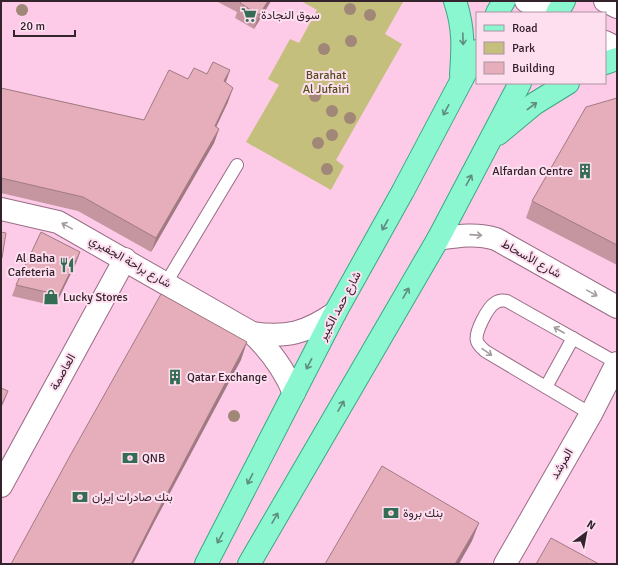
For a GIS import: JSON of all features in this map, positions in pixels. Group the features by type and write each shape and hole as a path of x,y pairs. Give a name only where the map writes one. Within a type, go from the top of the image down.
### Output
{"main road":[{"path":"455,1 461,20 463,38 461,81"},
{"path":"498,12 504,1"},
{"path":"558,12 564,1"},
{"name":"شارع حمد الكبير","path":"206,564 335,313 403,191 476,53"},
{"path":"606,63 617,59"},
{"path":"256,558 438,239 519,84"},
{"path":"491,140 534,104 566,84"}],"street":[{"path":"526,1 547,12"},
{"path":"605,1 617,8"},
{"path":"606,42 617,48"},
{"name":"شارع براحة الجفيري","path":"1,209 58,222 252,333 273,354 288,379 294,393"},
{"name":"شارع الأسحاط","path":"438,239 464,235 479,235 496,239 617,307"},
{"name":"العاصمة","path":"1,486 125,259"},
{"name":"شارع براحة الجفيري","path":"252,333 283,335 302,332 320,324 335,313"},
{"name":"المرشد","path":"505,564 590,414 617,363"}],"lane":[{"path":"166,283 237,165"},
{"path":"590,414 485,351 480,347 477,341 476,335 478,329 496,302 502,300 507,301 617,363"},
{"path":"546,387 573,338"}],"green space":[{"name":"Barahat Al Jufairi","path":"301,1 403,2 385,34 402,44 336,160 344,166 331,190 246,142 279,85 268,79 290,39 299,43 317,10"}],"building":[{"path":"241,1 268,1 259,15 240,3"},
{"path":"213,62 230,70 224,81 233,88 215,126 219,129 156,238 83,197 1,178 1,88 144,120 169,70 188,79 194,68 207,74"},
{"name":"Alfardan Centre","path":"617,98 617,245 532,201 586,107"},
{"path":"1,232 6,233 2,258 1,258"},
{"path":"41,232 80,252 59,295 16,285"},
{"path":"161,294 247,342 131,564 11,564 71,454"},
{"path":"1,388 8,391 1,406"},
{"name":"بنك بروة","path":"382,466 479,523 455,564 325,564"},
{"path":"551,538 599,564 536,564"}],"place":[{"name":"سوق النجادة","path":"249,15"},
{"name":"Alfardan Centre","path":"585,171"},
{"name":"Al Baha Cafeteria","path":"67,265"},
{"name":"Lucky Stores","path":"51,297"},
{"name":"Qatar Exchange","path":"175,377"},
{"name":"QNB","path":"130,458"},
{"name":"بنك صادرات إيران","path":"80,497"},
{"name":"بنك بروة","path":"391,513"}]}
